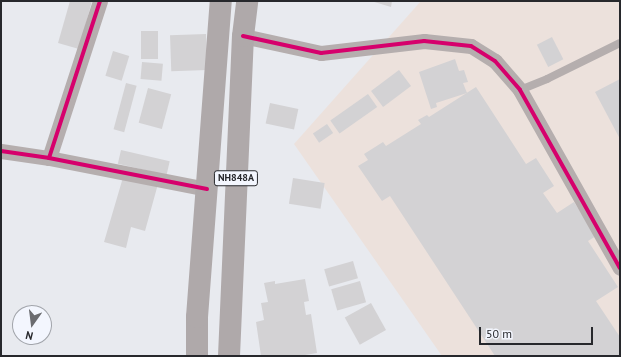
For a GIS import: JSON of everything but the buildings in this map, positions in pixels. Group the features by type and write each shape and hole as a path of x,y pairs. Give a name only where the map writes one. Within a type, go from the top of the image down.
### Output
{"highway":[{"name":"NH848A","path":"197,356 197,317 221,1"},
{"name":"NH848A","path":"229,356 242,36 247,1"}],"street":[{"path":"49,158 100,1"},
{"path":"242,36 321,53 424,41 470,46 495,61 520,90 620,268"},
{"path":"1,151 49,158 206,189"}],"lane":[{"path":"520,90 548,79 620,43"}],"shaded area":[{"path":"421,1 620,1 620,356 442,356 294,144"}],"cycle path":[{"path":"49,158 100,1"},
{"path":"243,36 321,53 424,41 471,46 495,61 520,90 620,268"},
{"path":"1,151 49,158 207,189"}]}
